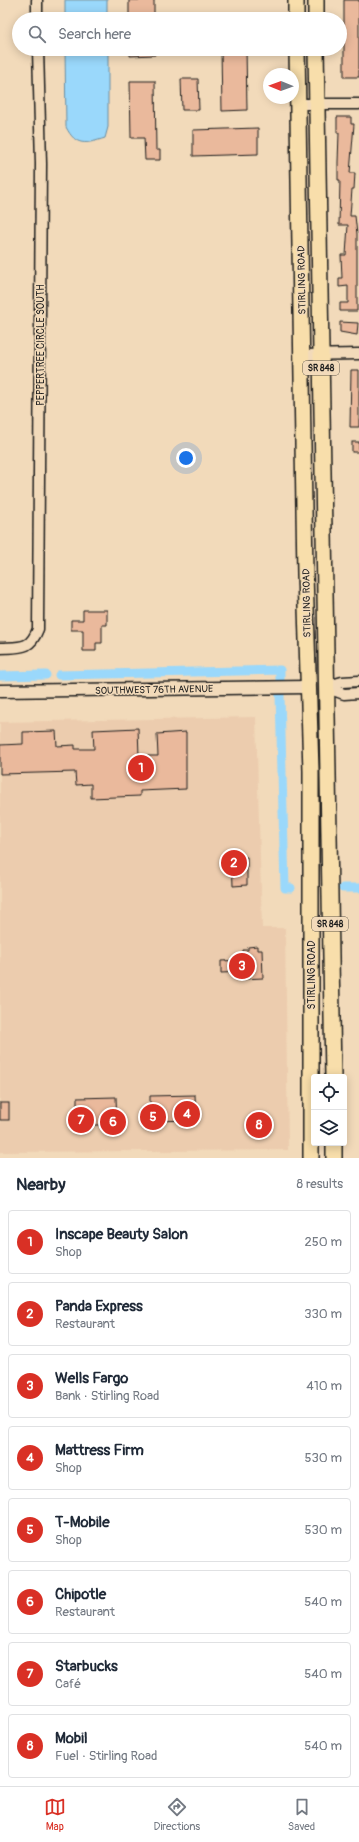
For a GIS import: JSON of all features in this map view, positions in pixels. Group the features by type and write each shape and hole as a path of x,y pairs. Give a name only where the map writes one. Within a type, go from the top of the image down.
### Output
{"main road":[{"path":"296,0 296,12"},
{"path":"316,0 316,12"},
{"name":"STIRLING ROAD","path":"297,56 297,68"},
{"name":"STIRLING ROAD","path":"316,56 325,687 333,1074"},
{"name":"STIRLING ROAD","path":"298,104 311,839 311,1158"},
{"path":"308,664 316,679 325,687"},
{"path":"311,839 318,852 329,860"},
{"path":"334,1146 334,1158"}],"street":[{"path":"37,0 38,12"},
{"name":"PEPPERTREE CIRCLE SOUTH","path":"0,648 24,647 34,640 38,629 41,164 38,56"},
{"path":"299,104 359,104"},
{"path":"302,355 359,354"},
{"path":"325,687 342,682 359,681"},
{"name":"SOUTHWEST 76TH AVENUE","path":"0,691 308,687"},
{"path":"325,687 344,694 359,693"}],"shaded area":[{"path":"256,717 262,928 285,928 288,1150 0,1152 0,722"}],"water":[{"path":"65,0 107,0 107,12 65,12"},
{"path":"65,56 108,56 108,127 105,138 92,142 78,141 66,127"}],"building":[{"path":"129,0 154,0 154,12 129,12"},
{"path":"344,0 359,0 359,77 344,77 344,56 347,56 347,12 344,12"},
{"path":"221,56 246,56 247,110 222,111"},
{"path":"181,79 198,79 199,110 182,110"},
{"path":"130,81 155,81 156,150 160,150 160,160 145,160 144,138 131,138"},
{"path":"337,117 351,117 351,124 354,124 350,173 355,173 350,216 355,216 357,234 357,311 340,311 340,303 348,303 348,286 339,287 339,278 342,278 341,255 346,255 348,225 339,225 340,180 338,180 339,133 337,133"},
{"path":"258,128 258,154 193,156 193,130"},
{"path":"340,322 358,323 357,335 340,332"},
{"path":"351,370 359,370 359,427 350,427"},
{"path":"352,442 359,442 359,452 352,452"},
{"path":"83,610 107,610 107,625 102,625 102,643 96,643 96,651 83,651 83,630 71,630 71,620 83,620"},
{"path":"138,728 139,756 158,756 157,734 186,732 186,789 140,791 140,796 91,798 91,784 76,785 75,772 0,774 0,745 23,744 23,732 56,731 57,746 75,745 75,749 94,749 93,730"},
{"path":"232,857 247,857 247,885 233,886"},
{"path":"257,946 257,950 262,950 263,978 243,979 243,972 221,973 221,961 243,960 243,950 248,950 248,947"},
{"path":"195,1095 196,1120 150,1121 150,1096"},
{"path":"116,1097 117,1125 77,1125 77,1098"},
{"path":"0,1103 9,1103 9,1120 0,1120"}],"waterway":[{"path":"59,675 280,670 280,680"},
{"path":"0,676 46,675"},
{"path":"280,695 285,888 291,888"},
{"path":"343,888 359,888"}],"place":[{"name":"Inscape Beauty Salon","path":"141,768"},
{"name":"Panda Express","path":"234,863"},
{"name":"Wells Fargo","path":"242,966"},
{"name":"Mattress Firm","path":"187,1114"},
{"name":"T-Mobile","path":"153,1117"},
{"name":"Starbucks","path":"81,1120"},
{"name":"Chipotle","path":"113,1122"},
{"name":"Mobil","path":"259,1125"}]}
